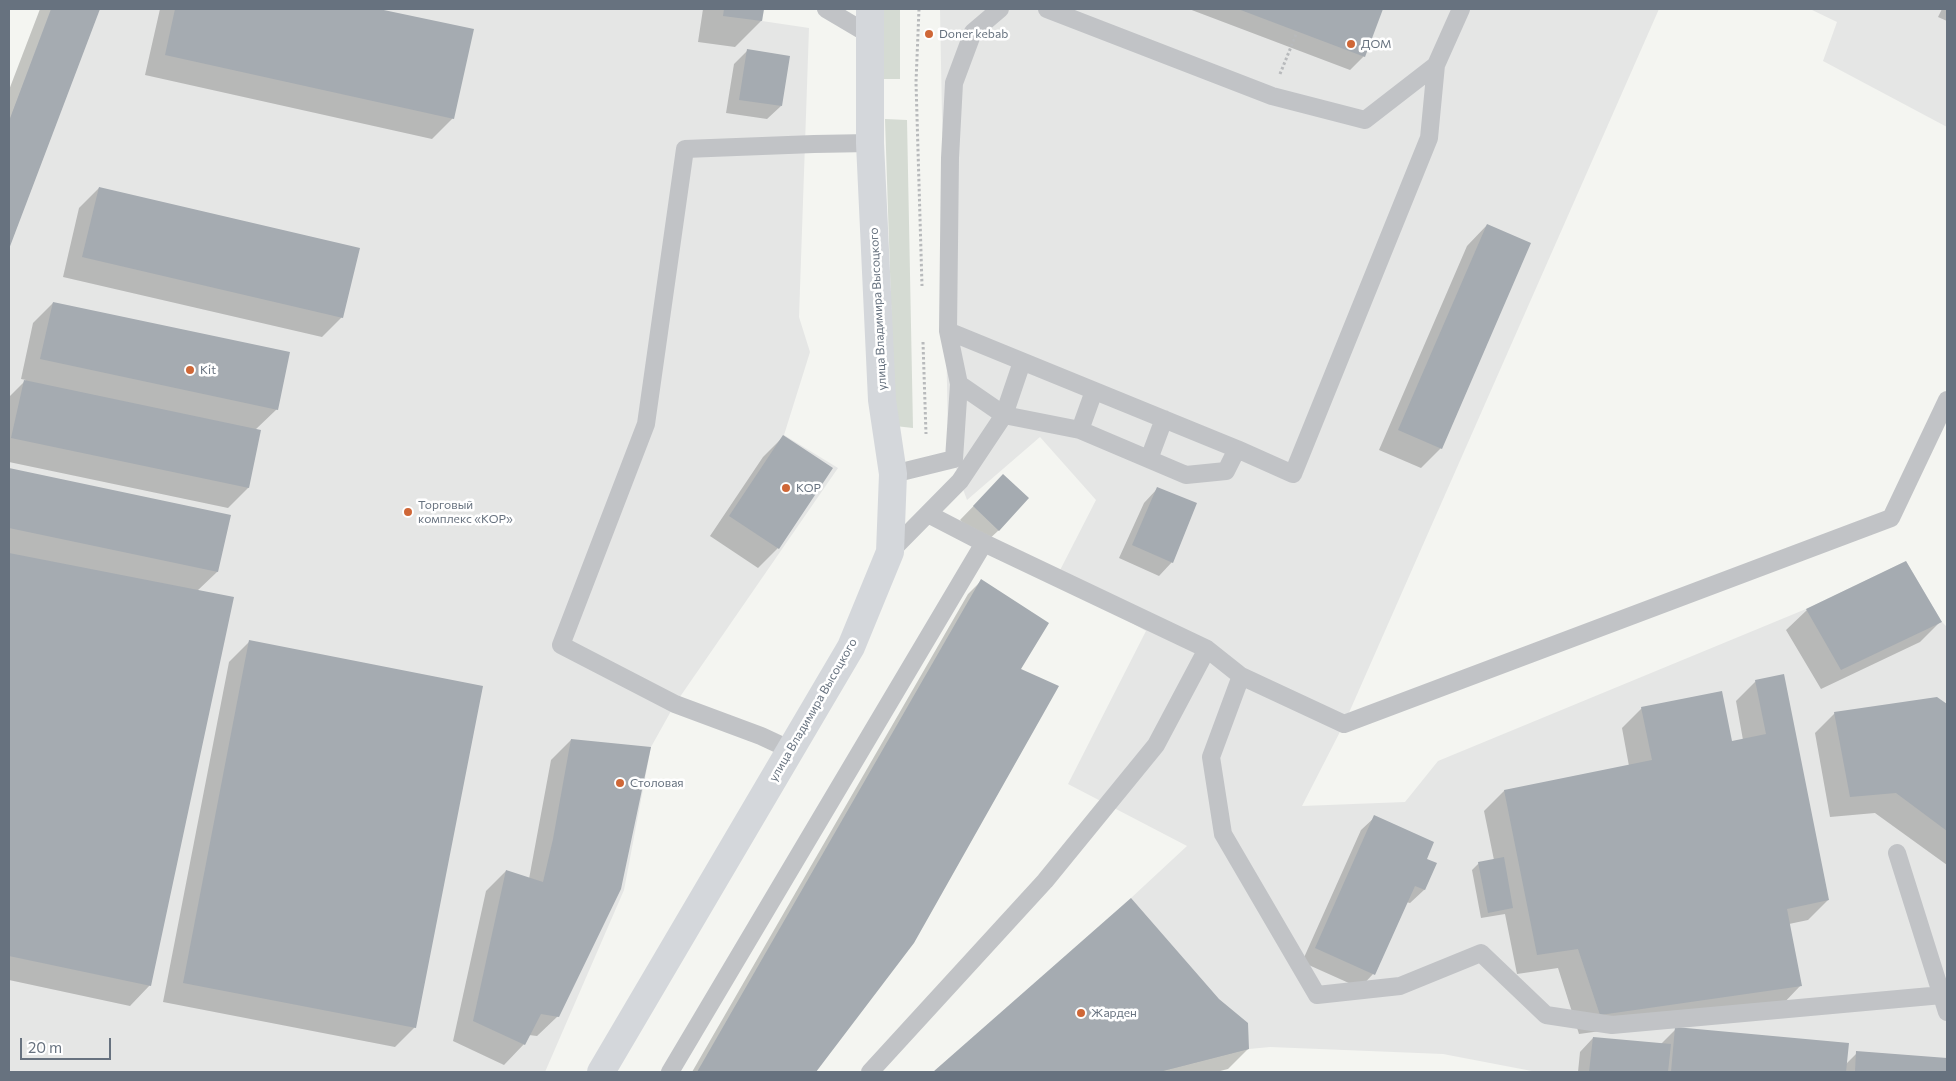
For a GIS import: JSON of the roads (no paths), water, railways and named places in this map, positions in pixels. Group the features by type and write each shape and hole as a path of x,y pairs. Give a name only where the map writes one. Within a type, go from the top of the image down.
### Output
{"main road":[{"name":"улица Владимира Высоцкого","path":"601,1072 851,647 890,552 893,474 882,400 870,143 870,22"}],"lane":[{"path":"826,9 870,22"},
{"path":"893,474 954,459 960,384 948,332 950,158 954,83 973,32 1000,9"},
{"path":"1047,9 1272,96 1365,120 1436,64"},
{"path":"948,332 1237,449 1293,474 1428,138 1436,64 1461,9"},
{"path":"791,750 761,736 675,704 561,645 646,424 685,149 870,143"},
{"path":"890,552 960,482 1004,415 1022,362"},
{"path":"960,384 1004,415 1080,430 1186,474 1226,472 1237,449"},
{"path":"1080,430 1094,391"},
{"path":"928,514 984,543 1207,649 1241,676 1344,724 1891,518 1947,400"},
{"path":"1149,459 1164,419"},
{"path":"670,1072 984,543"},
{"path":"870,1072 1045,881 1156,745 1207,649"},
{"path":"1241,676 1210,756 1223,834 1317,995 1400,986 1481,953 1546,1016 1612,1025 1942,995"},
{"path":"1897,853 1947,1012"}],"place":[{"name":"Doner kebab","path":"929,34"},
{"name":"ДОМ","path":"1351,44"},
{"name":"Kit","path":"190,370"},
{"name":"КОР","path":"786,488"},
{"name":"Торговый комплекс «КОР»","path":"408,512"},
{"name":"Столовая","path":"620,783"},
{"name":"Жарден","path":"1081,1013"}]}
